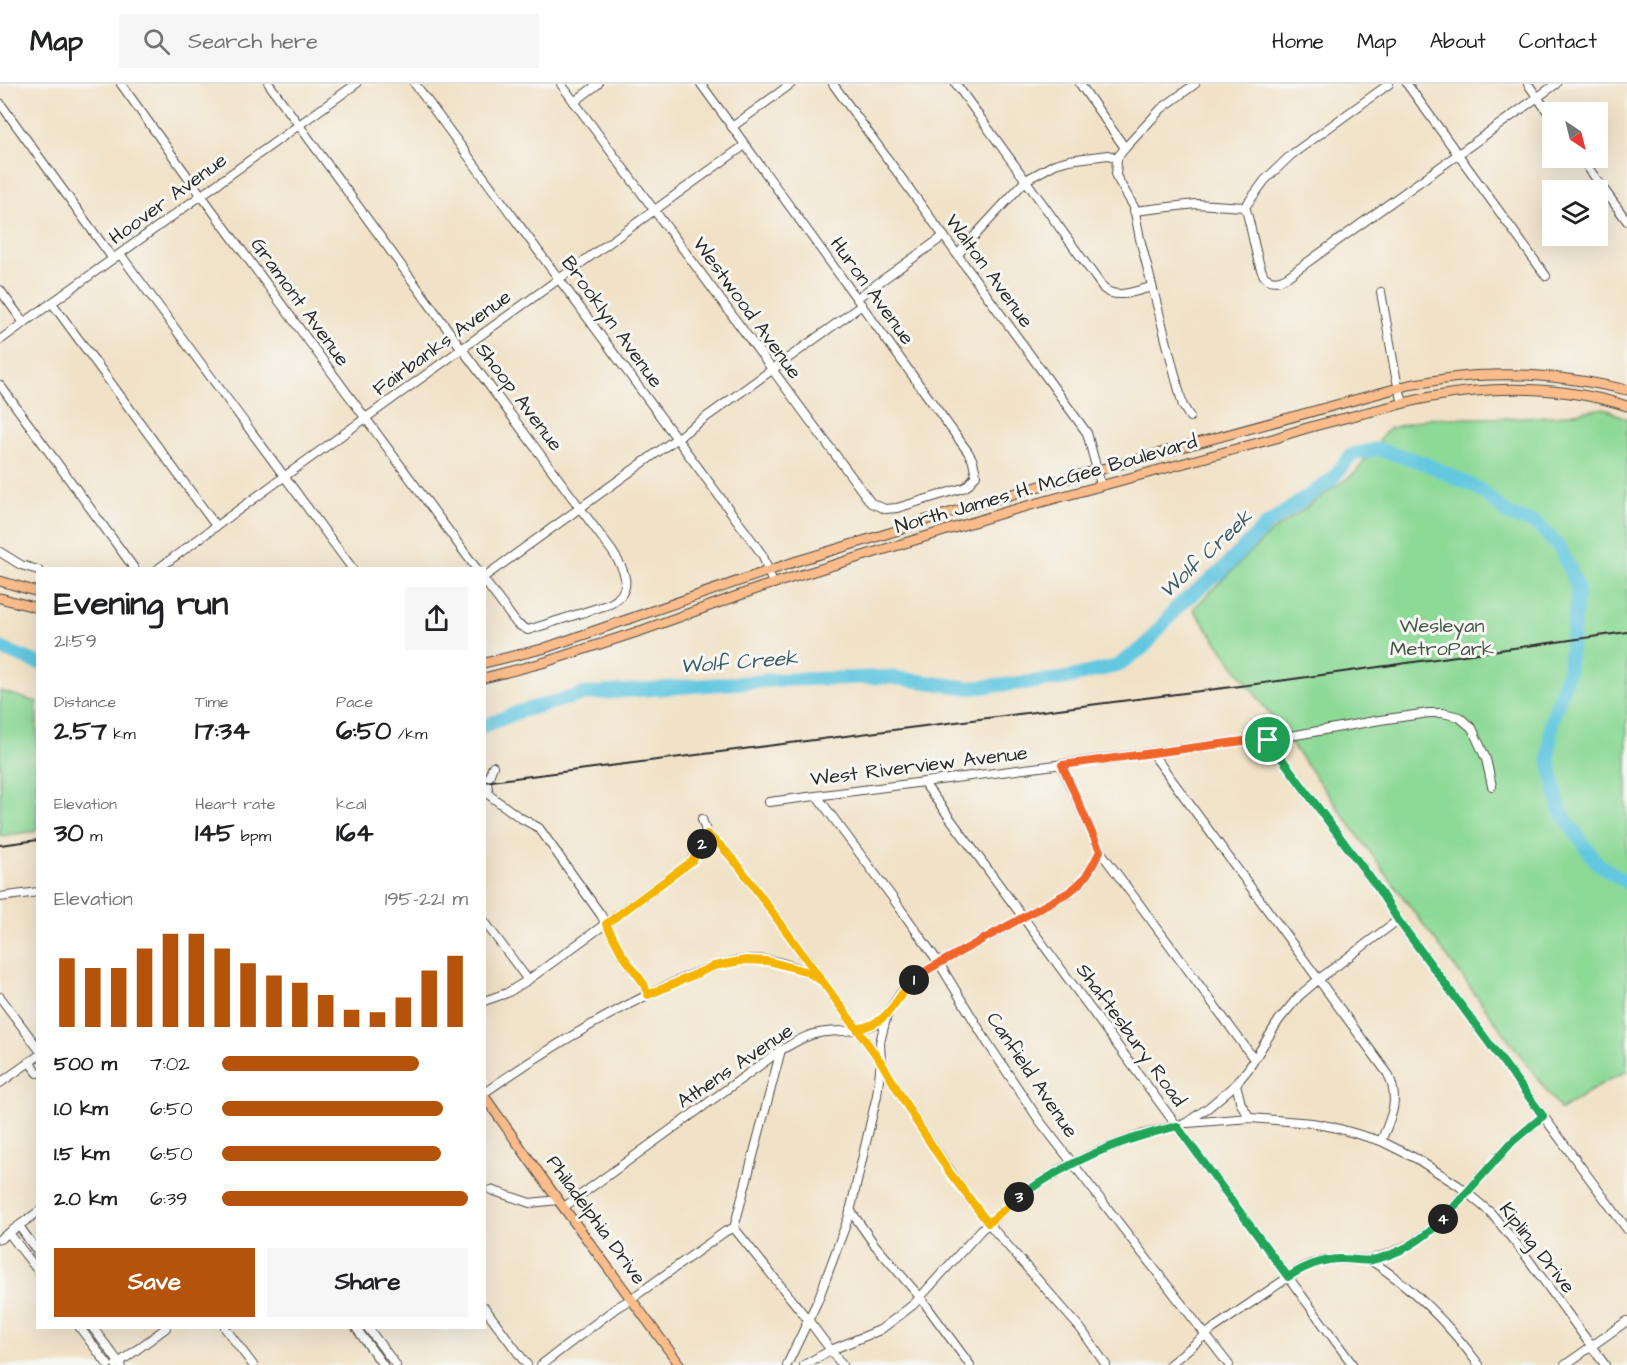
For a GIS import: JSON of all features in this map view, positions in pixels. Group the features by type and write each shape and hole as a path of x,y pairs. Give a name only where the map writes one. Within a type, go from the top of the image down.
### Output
{"main road":[{"name":"North James H. McGee Boulevard","path":"486,663 542,649 679,601 926,520 1399,388 1453,377 1495,374 1586,381 1627,390"},
{"name":"North James H. McGee Boulevard","path":"486,677 553,660 773,584 1000,514 1305,428 1403,403 1458,393 1506,389 1571,393 1627,406"},
{"path":"0,581 36,591"},
{"path":"0,598 36,607"},
{"name":"Philadelphia Drive","path":"486,1098 680,1365"}],"street":[{"name":"Gramont Avenue","path":"121,84 475,567"},
{"name":"Shoop Avenue","path":"269,84 622,564 626,576 620,597 610,604 528,630 517,624 486,581"},
{"name":"Hoover Avenue","path":"0,340 356,84"},
{"name":"Brooklyn Avenue","path":"415,84 763,556 773,584"},
{"name":"Westwood Avenue","path":"561,84 871,503 885,509 892,509 928,499"},
{"path":"574,102 598,84"},
{"name":"Huron Avenue","path":"701,84 973,461 976,475 967,486 928,499"},
{"path":"732,127 791,84"},
{"name":"Walton Avenue","path":"833,84 1087,433 1101,485"},
{"path":"956,84 1104,289 1114,295 1120,295 1152,287"},
{"path":"1080,84 1125,148"},
{"path":"1190,417 1183,406 1134,207 1116,176 1117,158 1125,148 1161,109 1195,84"},
{"path":"1245,207 1265,180 1291,155 1389,84"},
{"path":"1407,84 1546,276"},
{"path":"1528,84 1542,103"},
{"path":"1245,207 1261,268 1267,278 1273,281 1282,279 1556,84"},
{"path":"0,103 351,567"},
{"name":"Fairbanks Avenue","path":"160,567 746,145"},
{"path":"958,254 1026,180 1055,164 1070,160 1108,155 1117,158"},
{"path":"1588,168 1627,221"},
{"path":"1134,211 1196,204 1245,207"},
{"path":"486,577 772,370 944,236"},
{"path":"0,290 24,323"},
{"path":"1381,292 1403,403"},
{"path":"52,303 216,526"},
{"path":"0,385 133,567"},
{"path":"0,552 21,565 36,569"},
{"name":"West Riverview Avenue","path":"769,802 1258,739 1268,740 1429,713 1443,713 1459,717 1472,728 1486,759 1492,786"},
{"path":"1268,740 1627,1229"},
{"path":"1152,753 1384,1068 1391,1080 1395,1098 1394,1108 1381,1141"},
{"path":"1062,765 1100,851 1254,1059"},
{"path":"493,766 487,782 487,795 538,828 601,915 622,954 644,984 648,995"},
{"name":"Shaftesbury Road","path":"924,783 1353,1365"},
{"name":"Canfield Avenue","path":"817,796 939,963 1010,1078 1072,1164 1229,1365"},
{"path":"702,819 707,834 738,865 881,1062 916,1121 988,1223 1081,1329 1106,1365"},
{"path":"486,1000 507,993 528,980 688,864 698,852 707,834"},
{"name":"Athens Avenue","path":"561,1203 781,1050 810,1035 870,1026 887,1015 910,984 929,969 1078,886 1088,875 1100,851"},
{"path":"0,897 36,892"},
{"path":"804,1365 831,1350 880,1330 900,1315 920,1297 988,1223 1039,1183 1072,1164 1120,1142 1186,1123 1217,1101 1236,1084 1272,1029 1299,996 1398,920"},
{"path":"486,924 528,980"},
{"path":"486,1094 558,1044 648,995 714,966 746,960 768,961 805,971 822,981"},
{"path":"0,997 36,1045"},
{"path":"787,1365 809,1321 850,1210 877,1095 881,1062 880,1042 887,1015"},
{"path":"734,1228 781,1050"},
{"path":"0,1083 36,1057"},
{"path":"29,1062 36,1071"},
{"path":"1236,1084 1240,1104 1250,1118"},
{"path":"1169,1365 1207,1334 1288,1277 1311,1264 1324,1260 1370,1260 1404,1248 1426,1235 1448,1214 1512,1142 1543,1116"},
{"name":"Kipling Drive","path":"1186,1123 1250,1118 1312,1123 1381,1141 1432,1168 1467,1192 1491,1214 1605,1365"},
{"path":"491,1190 530,1203 561,1203"},
{"path":"850,1210 874,1244 920,1297 970,1365"},
{"path":"0,1239 36,1213"},
{"path":"18,1226 36,1249"},
{"path":"541,1365 616,1308 726,1231 734,1228"},
{"path":"734,1228 842,1365"},
{"path":"9,1233 36,1267"},
{"path":"1370,1260 1404,1284 1435,1311 1461,1340 1479,1365"},
{"path":"486,1310 527,1365"},
{"path":"1565,1365 1627,1321"},
{"path":"81,1329 108,1365"},
{"path":"94,1329 119,1364 165,1329"},
{"path":"226,1329 253,1365"},
{"path":"357,1329 383,1365"},
{"path":"369,1329 396,1365"}],"green space":[{"name":"Wesleyan MetroPark","path":"1604,408 1627,419 1627,1071 1601,1084 1561,1110 1193,609 1270,533 1356,472 1388,429 1429,418 1557,416"},
{"path":"0,691 36,702 36,831 0,836"}],"waterway":[{"name":"Wolf Creek","path":"486,725 521,711 584,694 776,680 889,677 970,688 1062,679 1117,666 1144,647 1178,606 1222,570 1265,526 1331,480 1351,455 1377,449 1424,463 1479,489 1509,515 1537,524 1560,548 1578,588 1568,672 1551,723 1549,759 1560,811 1597,863 1627,883"},
{"name":"Wolf Creek","path":"0,648 36,662"}],"railway":[{"path":"486,782 1286,680 1627,632"},
{"path":"0,845 36,840"}],"route":[{"path":"1268,740 1258,739 1062,765 1100,851 1088,875 1069,892 917,977 902,993 887,1015 870,1026 857,1029 822,981 805,971 768,961 728,962 648,995 644,984 622,954 606,924 693,860 707,834 738,865 822,981 881,1062 950,1173 988,1223 1039,1183 1081,1159 1120,1142 1177,1126 1288,1277 1311,1264 1324,1260 1370,1260 1404,1248 1426,1235 1448,1214 1512,1142 1543,1116 1268,740"}]}
